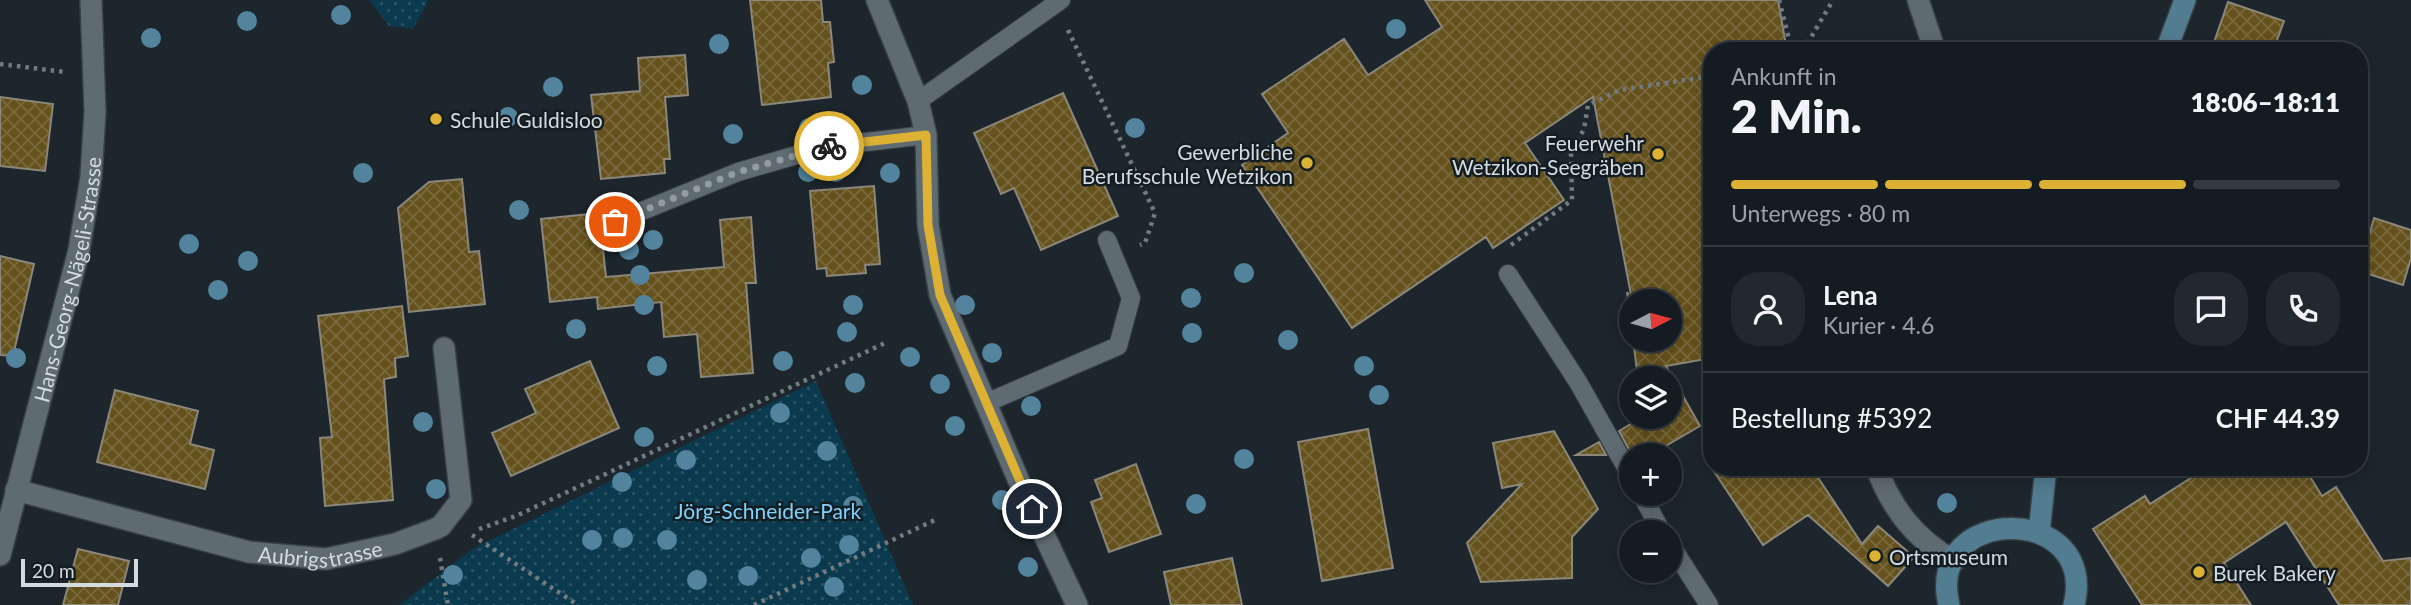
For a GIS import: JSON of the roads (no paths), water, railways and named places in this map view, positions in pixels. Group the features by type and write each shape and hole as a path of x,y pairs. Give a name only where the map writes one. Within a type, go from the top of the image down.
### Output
{"main road":[{"path":"2169,42 2185,0"},
{"path":"2039,533 2045,476"},
{"path":"1949,605 1948,579 1954,561 1966,545 1982,533 2001,527 2020,527 2039,533 2055,543 2068,559 2075,578 2074,605"}],"street":[{"name":"Hans-Georg-Nägeli-Strasse","path":"0,555 79,250 91,177 94,75 90,0"},
{"path":"877,0 918,101 926,135 928,225 940,295 1077,605"},
{"path":"1918,0 1933,42"},
{"name":"Aubrigstrasse","path":"16,490 249,552 326,559 395,544 441,526 461,500 444,348"},
{"path":"1880,476 1906,521 1928,546 1954,561"}],"lane":[{"path":"918,101 1059,2"},
{"path":"615,222 738,172 824,147 926,135"},
{"path":"986,403 1118,346 1131,298 1110,248"},
{"path":"1508,274 1578,382 1619,455"},
{"path":"1682,563 1709,605"}],"place":[{"name":"Schule Guldisloo","path":"436,119"},
{"name":"Feuerwehr Wetzikon-Seegräben","path":"1658,154"},
{"name":"Gewerbliche Berufsschule Wetzikon","path":"1307,163"},
{"name":"Ortsmuseum","path":"1875,556"},
{"name":"Burek Bakery","path":"2199,572"}],"park label":[{"name":"Jörg-Schneider-Park","path":"768,510"}]}
